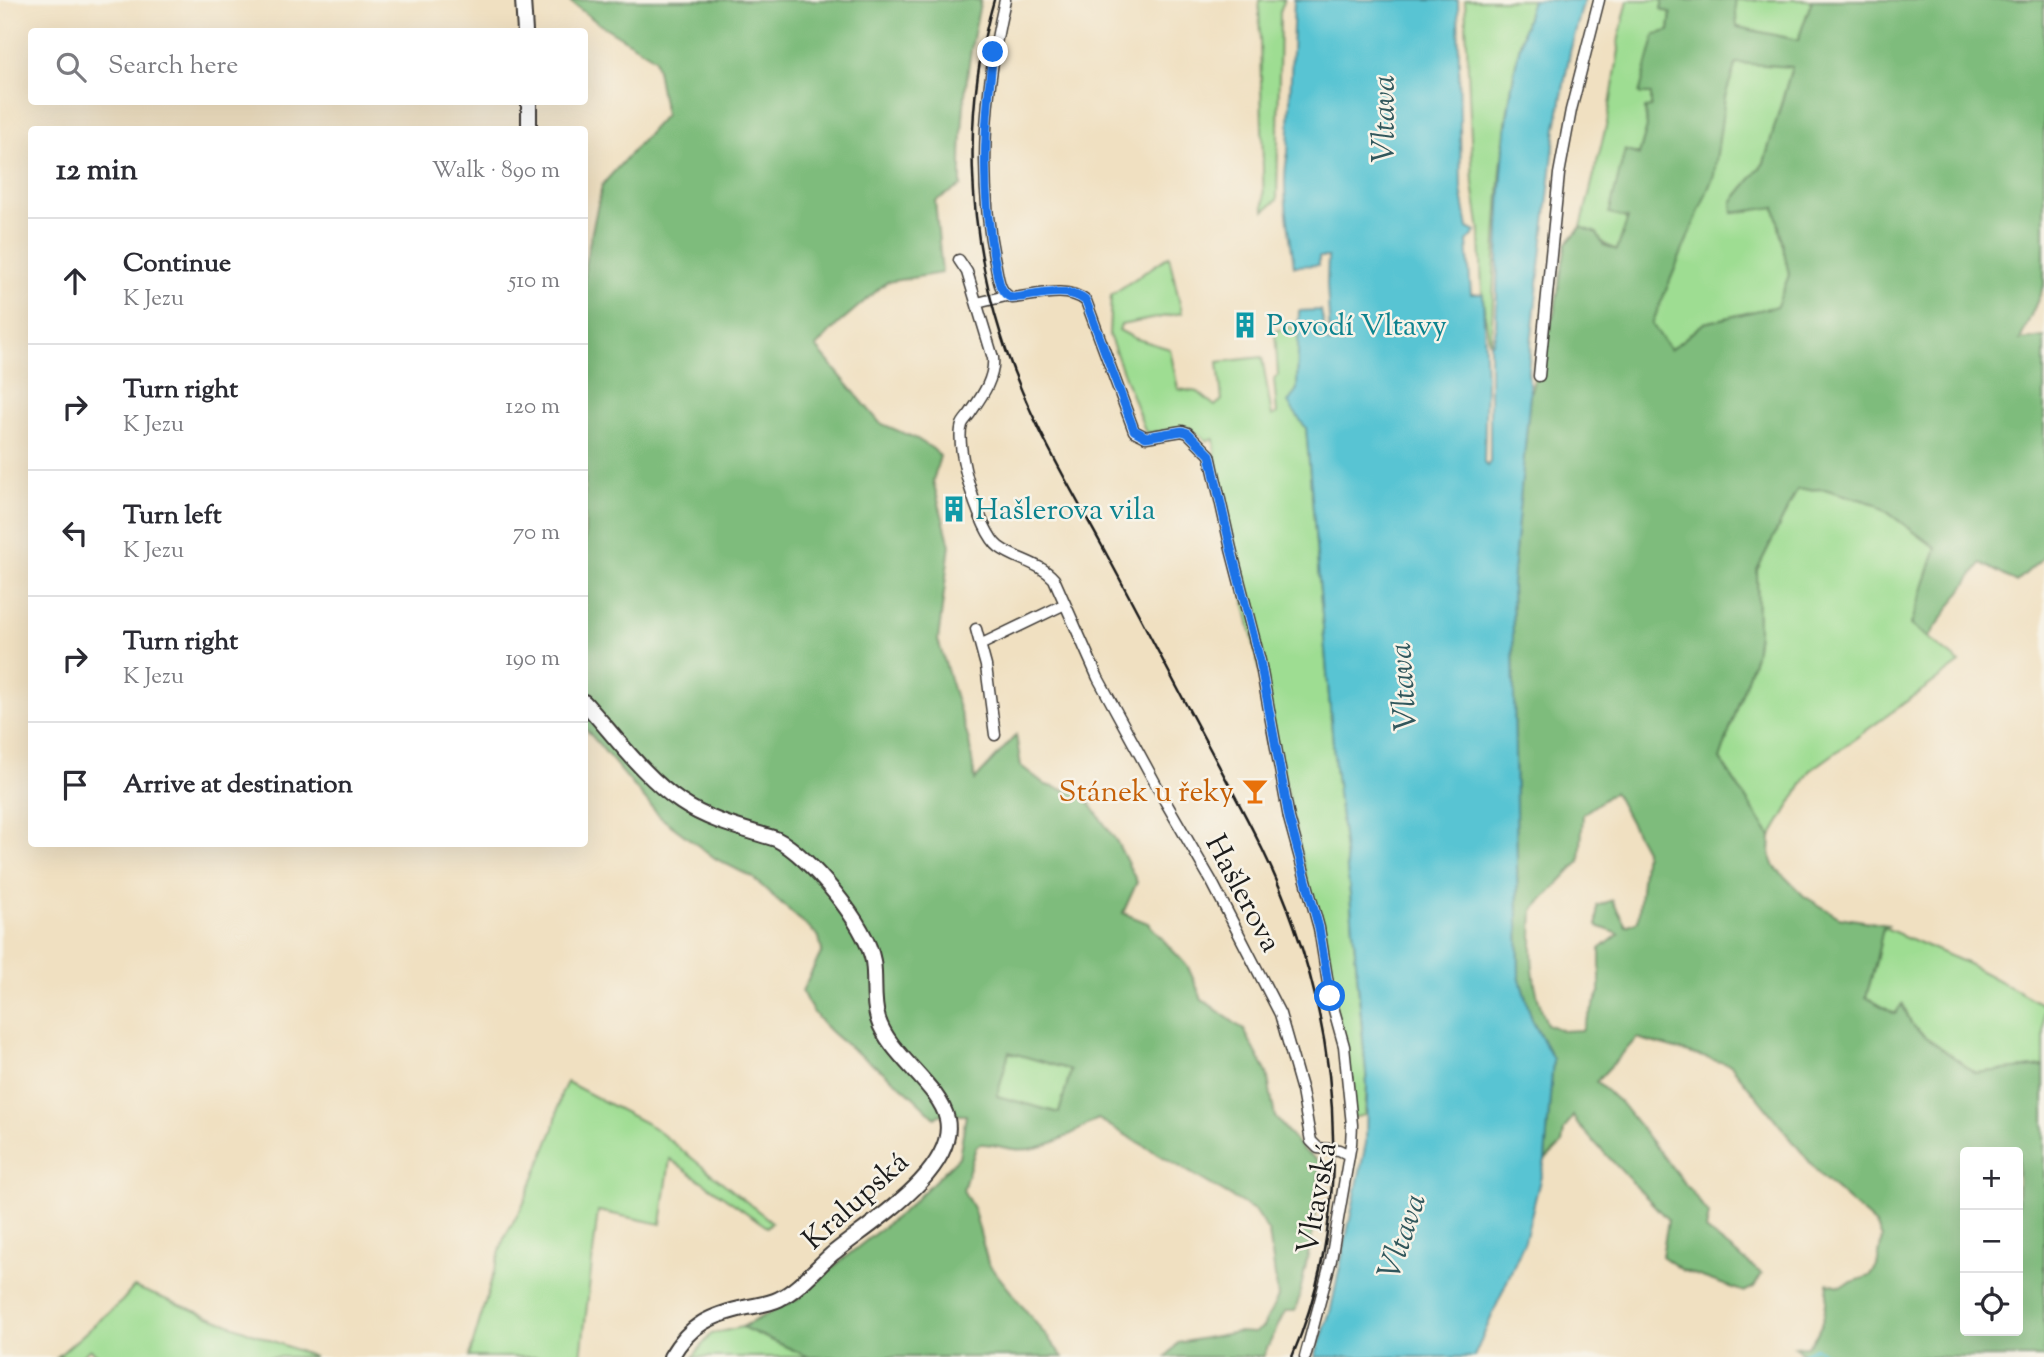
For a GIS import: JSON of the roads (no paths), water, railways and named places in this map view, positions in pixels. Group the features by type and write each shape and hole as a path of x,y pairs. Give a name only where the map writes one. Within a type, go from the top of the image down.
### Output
{"street":[{"path":"523,0 525,28"},
{"path":"977,303 1006,296 1000,287 987,225 985,148 993,52 1005,0"},
{"path":"1539,376 1559,174 1571,110 1599,0"},
{"path":"529,105 529,126"},
{"name":"Hašlerova","path":"959,260 968,272 993,358 994,371 962,425 962,454 975,506 985,530 998,546 1045,569 1054,579 1098,678 1212,882 1280,1014 1302,1091 1311,1141 1318,1148 1339,1150 1349,1155"},
{"name":"Vltavská","path":"1006,296 1012,298 1067,292 1086,301 1134,430 1146,437 1182,431 1188,433 1210,455 1260,661 1287,808 1319,928 1330,996 1344,1046 1352,1125 1349,1155 1331,1260 1305,1357"},
{"path":"982,644 1065,604"},
{"path":"976,629 982,644 995,734"},
{"name":"Kralupská","path":"588,706 648,772 683,804 709,817 776,839 813,867 864,936 873,961 874,1002 883,1031 938,1101 947,1119 943,1148 936,1161 891,1211 832,1254 795,1289 778,1299 724,1312 698,1325 684,1338 671,1357"}],"water":[{"name":"Vltava","path":"1294,0 1458,0 1461,189 1468,228 1476,232 1467,242 1471,294 1483,294 1486,383 1484,462 1487,466 1490,462 1490,343 1493,342 1496,329 1503,163 1521,40 1532,0 1584,0 1570,52 1556,128 1528,370 1530,394 1512,584 1519,976 1532,1020 1553,1059 1545,1160 1525,1240 1474,1357 1315,1357 1331,1309 1366,1143 1367,1084 1335,767 1306,428 1288,403 1297,389 1299,311 1321,310 1326,339 1329,343 1333,342 1330,335 1327,284 1328,257 1319,257 1319,265 1294,266 1286,210 1285,181"}],"waterway":[{"path":"1797,1357 1816,1348 1834,1357"}],"railway":[{"path":"994,0 977,83 973,168 981,252 1001,335 1021,389 1046,442 1266,857 1294,925 1323,1032 1333,1142 1331,1197 1324,1252 1311,1305 1292,1357"}],"place":[{"name":"Povodí Vltavy","path":"1245,325"},
{"name":"Hašlerova vila","path":"954,509"},
{"name":"Stánek u řeky","path":"1255,791"}]}
